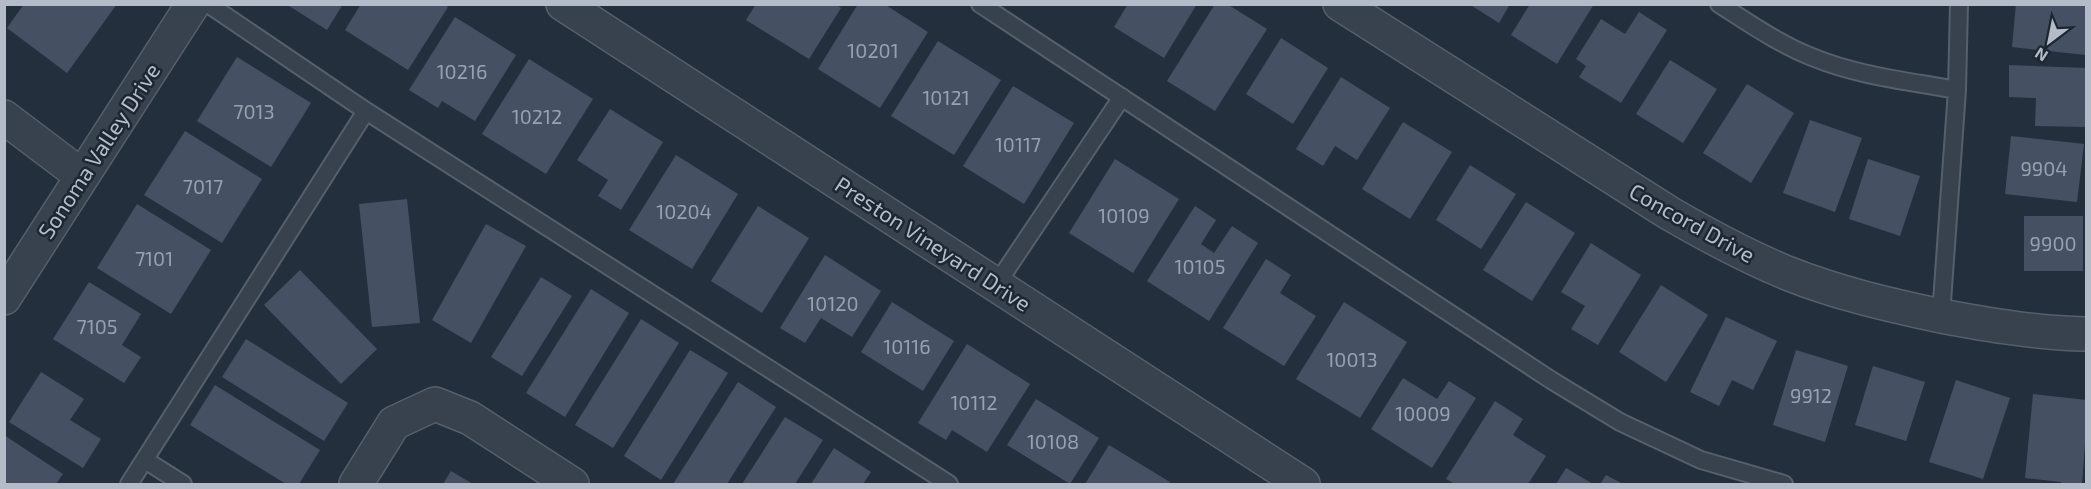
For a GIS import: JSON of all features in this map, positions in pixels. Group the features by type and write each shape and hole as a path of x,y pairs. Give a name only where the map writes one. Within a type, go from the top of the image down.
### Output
{"street":[{"name":"Sonoma Valley Drive","path":"4,298 193,4"},
{"name":"Preston Vineyard Drive","path":"562,4 1303,484"},
{"name":"Concord Drive","path":"1340,4 1669,213 1724,244 1787,273 1890,306 1994,326 2086,334"},
{"path":"4,117 82,176"},
{"path":"356,484 394,423 435,404 470,418 572,484"}],"lane":[{"path":"208,4 366,111 948,484"},
{"path":"980,4 1541,373 1620,422 1701,460 1784,484"},
{"path":"1719,4 1779,41 1811,57 1844,68 1957,90"},
{"path":"1941,316 1957,90 1959,4"},
{"path":"996,285 1122,98"},
{"path":"129,484 366,111"},
{"path":"145,460 183,484"}],"building":[{"path":"24,4 117,4 67,73 7,28"},
{"path":"286,4 343,4 327,30"},
{"path":"361,4 443,4 448,7 408,70 345,30"},
{"path":"756,4 836,4 841,8 809,59 746,20"},
{"path":"858,4 884,4 928,32 880,108 818,69"},
{"path":"1128,4 1197,4 1164,58 1114,27"},
{"path":"1215,4 1227,4 1267,29 1215,111 1167,81"},
{"path":"1469,4 1510,4 1499,23"},
{"path":"1530,4 1594,4 1557,64 1511,35"},
{"path":"2016,4 2086,4 2086,55 2012,47"},
{"path":"1639,12 1667,30 1621,103 1579,77 1586,66 1576,59 1601,19 1625,34"},
{"path":"455,17 516,55 475,121 442,101 438,108 409,90"},
{"path":"1281,38 1328,68 1293,124 1246,94"},
{"path":"938,41 1001,80 954,155 891,116"},
{"path":"237,57 311,103 271,167 197,121"},
{"path":"529,59 593,99 546,174 482,134"},
{"path":"1670,60 1717,89 1683,143 1636,114"},
{"path":"2009,65 2086,68 2086,127 2035,126 2036,98 2009,97"},
{"path":"1341,77 1390,108 1357,160 1335,146 1323,166 1296,149"},
{"path":"1747,84 1794,113 1751,183 1703,153"},
{"path":"1013,86 1074,123 1024,204 963,166"},
{"path":"610,109 663,142 621,210 598,196 608,180 577,160"},
{"path":"1810,120 1862,138 1835,212 1783,193"},
{"path":"1403,122 1452,152 1410,219 1362,189"},
{"path":"185,131 262,179 222,243 144,195"},
{"path":"2011,136 2084,144 2077,202 2005,194"},
{"path":"676,155 738,194 692,269 629,230"},
{"path":"1115,159 1179,199 1133,273 1069,233"},
{"path":"1868,159 1920,176 1900,236 1849,219"},
{"path":"1470,165 1516,194 1481,249 1436,220"},
{"path":"407,199 420,323 372,327 359,204"},
{"path":"1526,202 1575,233 1532,301 1483,270"},
{"path":"137,204 211,250 171,314 97,268"},
{"path":"758,206 809,238 762,313 711,281"},
{"path":"1195,206 1216,220 1201,244 1214,253 1232,226 1258,243 1209,321 1147,281"},
{"path":"2024,216 2083,216 2083,271 2024,271"},
{"path":"486,224 526,246 471,343 432,320"},
{"path":"1591,243 1641,275 1598,345 1571,329 1585,306 1561,292"},
{"path":"825,255 881,291 852,337 821,318 805,343 780,328"},
{"path":"1266,259 1291,275 1280,293 1316,316 1284,366 1223,328"},
{"path":"300,270 377,349 341,384 264,305"},
{"path":"541,277 572,296 522,376 491,357"},
{"path":"89,282 141,314 122,345 141,357 124,383 53,339"},
{"path":"1661,285 1708,315 1666,382 1619,352"},
{"path":"591,289 629,313 565,417 526,393"},
{"path":"892,302 954,341 923,391 861,352"},
{"path":"1344,302 1407,342 1360,418 1296,379"},
{"path":"1726,317 1777,341 1753,390 1732,380 1719,406 1690,392"},
{"path":"641,319 679,343 613,448 575,425"},
{"path":"246,339 348,403 324,441 222,377"},
{"path":"967,344 1030,384 987,452 952,430 946,440 918,423"},
{"path":"690,350 728,373 661,480 624,456"},
{"path":"1796,350 1848,366 1825,442 1773,425"},
{"path":"1873,366 1925,382 1906,441 1855,425"},
{"path":"41,372 84,399 70,420 101,439 83,468 9,422"},
{"path":"1403,378 1437,399 1449,381 1476,398 1432,468 1371,429"},
{"path":"1956,380 2010,398 1983,479 1929,462"},
{"path":"738,382 776,407 727,484 673,484"},
{"path":"215,385 320,450 299,484 286,484 190,425"},
{"path":"2033,394 2086,400 2082,484 2061,484 2061,482 2025,478"},
{"path":"1036,399 1099,438 1070,484 1007,445"},
{"path":"1495,401 1523,419 1513,435 1546,456 1528,484 1455,484 1446,479"},
{"path":"785,417 823,440 795,484 742,484"},
{"path":"4,435 63,474 56,484 4,484"},
{"path":"1109,445 1170,482 1169,484 1085,484"},
{"path":"834,448 871,472 863,484 811,484"},
{"path":"1566,468 1593,484 1556,484"},
{"path":"451,471 473,484 443,484"},
{"path":"1606,475 1623,484 1600,484"}]}
